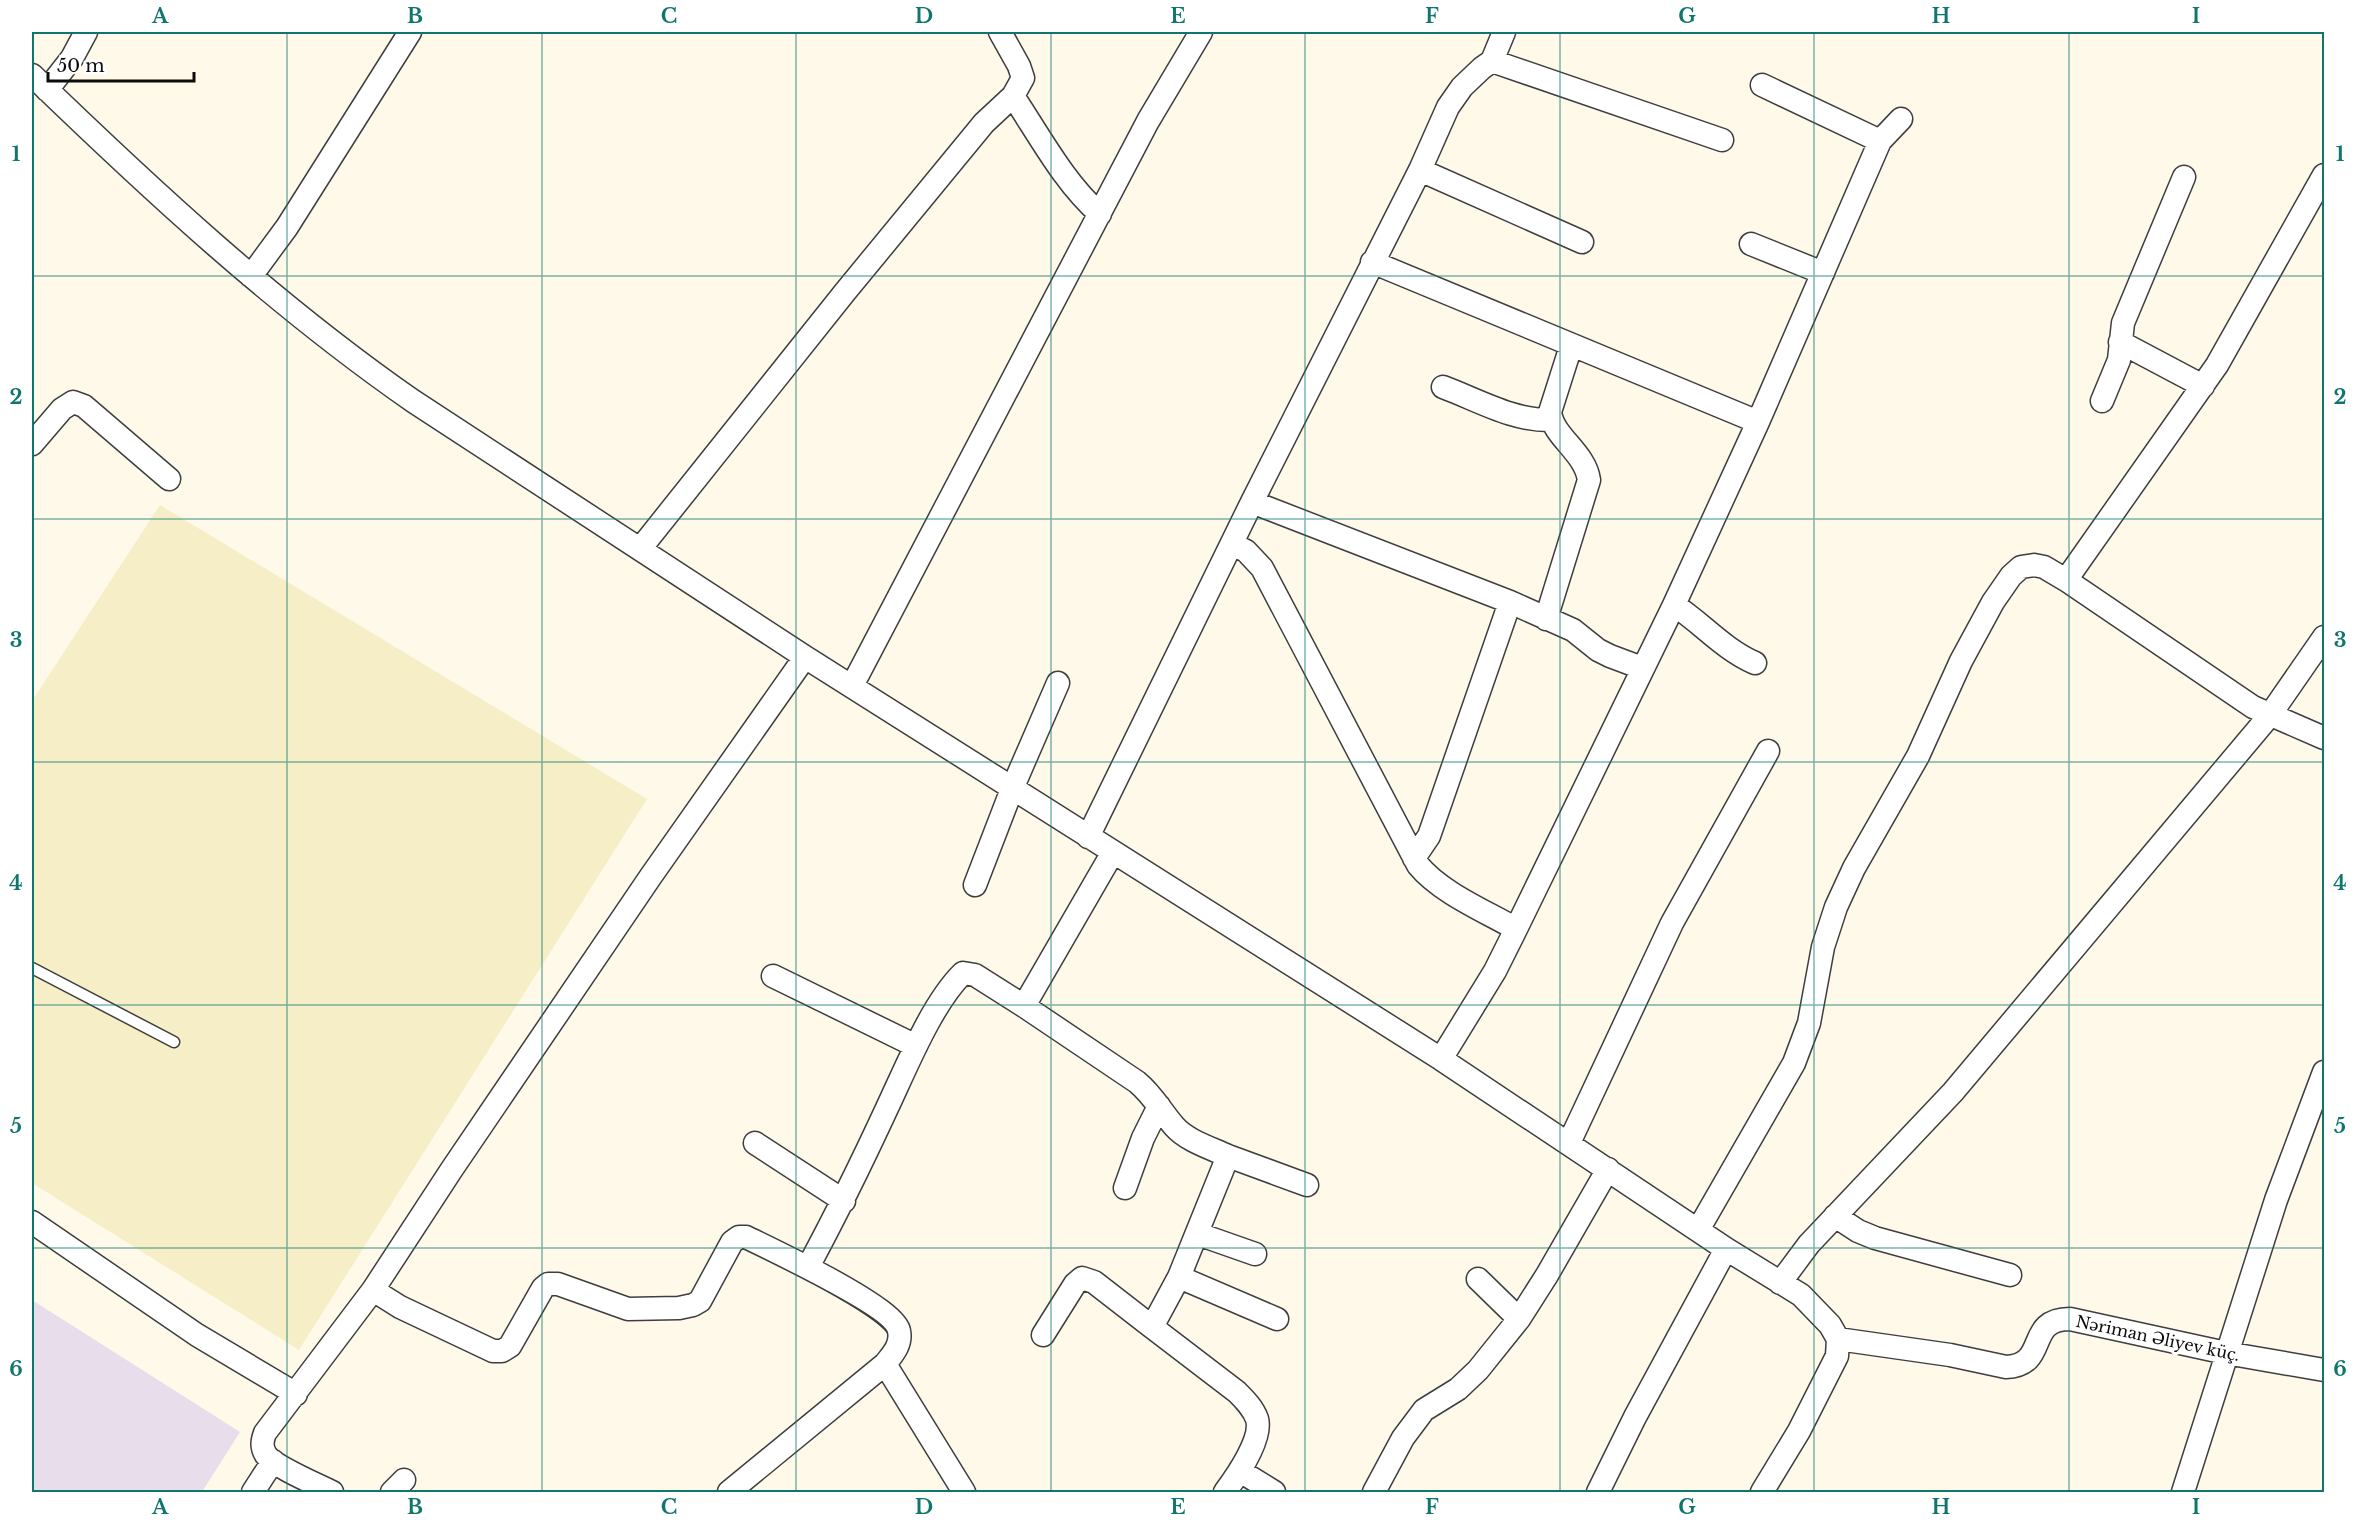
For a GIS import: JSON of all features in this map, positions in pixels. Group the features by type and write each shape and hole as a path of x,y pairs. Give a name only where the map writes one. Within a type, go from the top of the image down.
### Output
{"street":[{"path":"86,32 72,58 39,82 120,161 251,276 358,362 805,657 1441,1059 1726,1249 1801,1295 1830,1324 1838,1340 1837,1356 1832,1369 1762,1492"},
{"path":"251,276 287,227 410,32"},
{"path":"640,549 969,141 1000,106 1013,96 1023,78 1000,32"},
{"path":"852,686 1148,121 1201,32"},
{"path":"1088,837 1252,502 1420,170 1448,107 1462,87 1492,61 1504,32"},
{"path":"1492,61 1722,140"},
{"path":"1762,85 1880,141"},
{"path":"1013,96 1075,188 1100,214"},
{"path":"1441,1059 1495,971 1516,929 1674,605 1758,422 1880,141 1901,119"},
{"path":"1420,170 1582,242"},
{"path":"2066,580 2203,386 2229,345 2325,176"},
{"path":"2102,401 2119,360 2122,323 2184,177"},
{"path":"1751,244 1823,273"},
{"path":"1372,262 1758,422"},
{"path":"2120,342 2203,386"},
{"path":"1546,619 1589,480 1588,470 1581,458 1551,420 1550,412 1571,346"},
{"path":"1443,387 1517,416 1533,420 1551,420"},
{"path":"32,444 62,409 73,402 84,406 169,479"},
{"path":"1252,502 1510,602 1573,630 1604,653 1642,668"},
{"path":"1232,544 1246,551 1262,568 1413,858 1427,877 1516,929"},
{"path":"1698,1230 1794,1063 1809,1023 1823,947 1836,907 1854,868 1918,756 1961,661 1993,602 2011,576 2021,567 2034,565 2044,567 2253,707 2325,738"},
{"path":"1413,858 1430,836 1510,602"},
{"path":"1674,605 1688,614 1723,645 1755,663"},
{"path":"1780,1283 1804,1250 1953,1092 2270,716 2325,637"},
{"path":"332,1492 273,1461 263,1449 262,1441 265,1433 373,1290 645,885 805,657"},
{"path":"975,885 1012,789 1058,683"},
{"path":"1569,1143 1672,923 1768,751"},
{"path":"1024,1006 1113,852"},
{"path":"808,1267 844,1201 916,1046 953,983 963,973 975,975 1137,1082 1147,1090 1174,1127 1184,1135 1228,1156 1307,1185"},
{"path":"773,976 916,1046"},
{"path":"2183,1492 2283,1181 2325,1072"},
{"path":"1125,1188 1143,1138 1159,1106"},
{"path":"754,1143 844,1201"},
{"path":"1152,1327 1179,1277 1228,1156"},
{"path":"1374,1492 1403,1438 1424,1410 1458,1389 1478,1370 1519,1319 1608,1169"},
{"path":"1835,1216 1858,1232 1875,1238 2010,1275"},
{"path":"32,1222 205,1340 296,1394"},
{"path":"1198,1234 1255,1254"},
{"path":"373,1290 411,1312 493,1350 502,1351 510,1346 543,1288 548,1284 558,1284 627,1309 679,1308 693,1305 700,1301 732,1242 739,1236 746,1237 808,1267 872,1304 893,1320 899,1331 898,1345 885,1365 729,1492"},
{"path":"1598,1492 1635,1416 1726,1249"},
{"path":"1179,1277 1277,1319"},
{"path":"1043,1335 1075,1284 1082,1278 1094,1282 1248,1403 1257,1421 1256,1437 1240,1471 1225,1492"},
{"path":"1478,1279 1519,1319"},
{"name":"Nəriman Əliyev küç.","path":"1838,1340 1950,1354 2006,1367 2016,1367 2024,1364 2032,1356 2043,1329 2049,1322 2057,1319 2070,1319 2226,1353 2325,1370"},
{"path":"885,1365 964,1492"},
{"path":"253,1492 273,1461"},
{"path":"1240,1471 1274,1492"}],"lane":[{"path":"32,968 174,1042"}],"shaded area":[{"path":"160,505 647,799 299,1350 32,1183 32,701"},
{"path":"32,1300 240,1432 202,1492 32,1492"}]}
